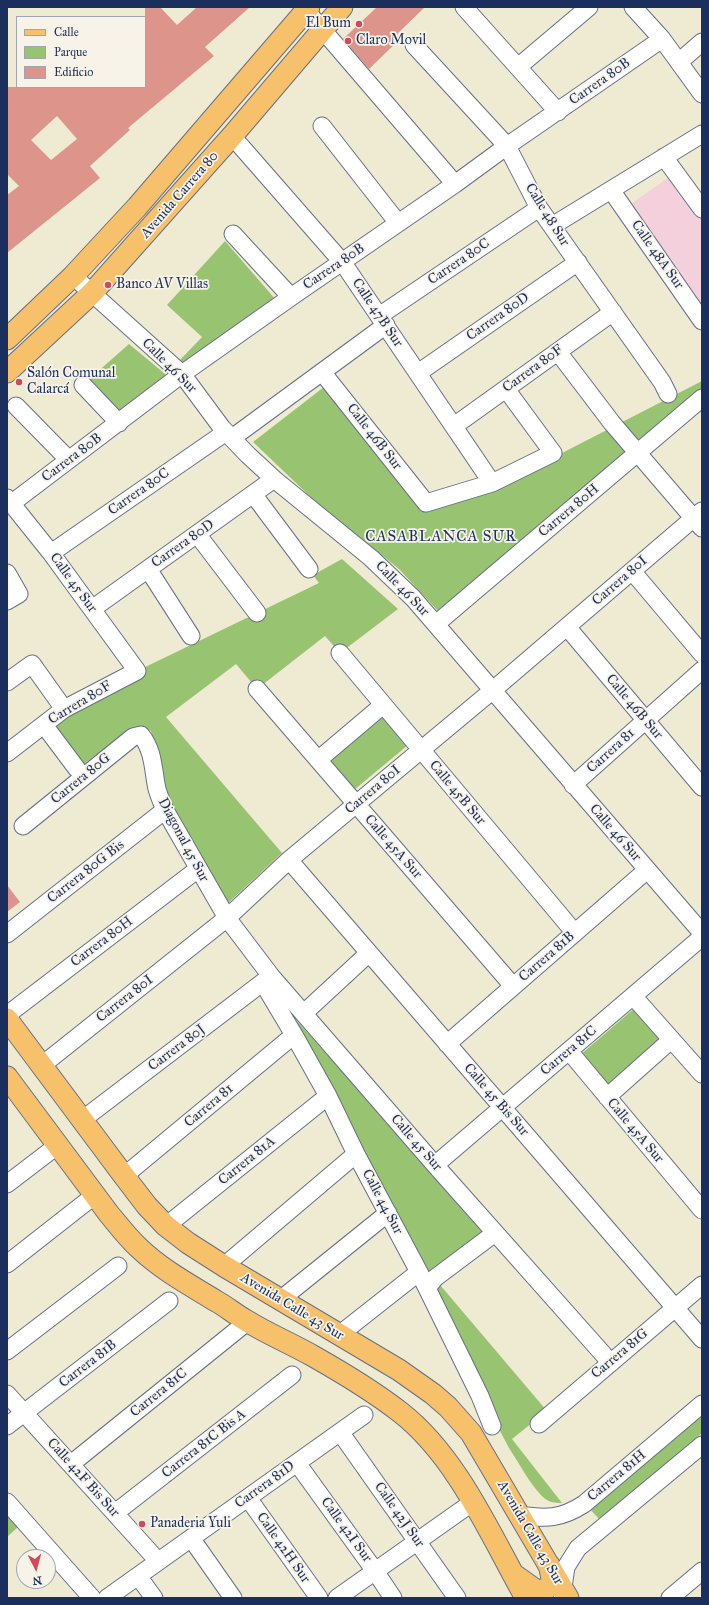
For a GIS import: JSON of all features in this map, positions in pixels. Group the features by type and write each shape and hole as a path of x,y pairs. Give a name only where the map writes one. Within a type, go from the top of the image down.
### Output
{"main road":[{"name":"Avenida Carrera 80","path":"7,372 92,293 232,136 342,7"},
{"name":"Avenida Carrera 80","path":"7,339 73,276 137,208 306,8"},
{"name":"Avenida Calle 43 Sur","path":"7,1019 147,1206 166,1226 188,1243 224,1266 399,1370 433,1394 448,1407 471,1433 549,1565 564,1595"},
{"path":"10,1088 58,1145 125,1234 140,1249 189,1285 247,1322 314,1356 400,1412 420,1429 437,1448 456,1474 526,1598"},
{"path":"512,1573 537,1591 542,1591 549,1587 552,1581 549,1565"}],"street":[{"path":"518,67 589,7"},
{"path":"633,7 662,39 702,94"},
{"path":"306,8 322,29 455,184"},
{"path":"466,8 558,112"},
{"name":"Carrera 80B","path":"9,501 69,460 182,374 662,39"},
{"path":"679,62 702,42"},
{"name":"Calle 48 Sur","path":"414,44 507,146 539,208 662,382 668,394"},
{"path":"322,126 398,223"},
{"path":"552,226 702,134"},
{"name":"Calle 47B Sur","path":"232,136 343,262 492,483"},
{"path":"664,157 702,209"},
{"name":"Calle 48A Sur","path":"612,190 702,321"},
{"name":"Carrera 80C","path":"51,553 322,372 382,320 539,208"},
{"path":"233,234 291,297"},
{"name":"Carrera 80D","path":"418,373 578,262"},
{"name":"Calle 46 Sur","path":"73,276 182,374 229,435 274,479 371,558 413,598 702,933"},
{"name":"Carrera 80F","path":"454,426 613,312"},
{"path":"558,352 638,453 699,519"},
{"name":"Calle 46B Sur","path":"322,372 426,503 492,483"},
{"path":"83,385 119,423"},
{"path":"492,483 553,453 506,389"},
{"name":"Carrera 80H","path":"436,624 702,398"},
{"path":"16,406 69,460"},
{"name":"Carrera 80D","path":"92,609 274,479"},
{"path":"253,494 309,569"},
{"name":"Calle 45 Sur","path":"9,501 51,553 137,671"},
{"name":"Carrera 80I","path":"41,1066 227,918 289,860 493,690 632,571 699,519"},
{"path":"197,534 257,613"},
{"path":"148,569 191,636"},
{"path":"632,571 702,654"},
{"path":"7,573 19,594 7,601"},
{"name":"Calle 46B Sur","path":"567,627 702,787"},
{"name":"Calle 45B Sur","path":"340,653 575,933"},
{"path":"7,682 32,664 64,709"},
{"name":"Carrera 81","path":"573,785 702,670"},
{"name":"Carrera 80F","path":"7,753 64,709 137,671"},
{"name":"Calle 45A Sur","path":"257,689 513,986"},
{"path":"318,760 383,705"},
{"path":"44,725 77,769"},
{"name":"Diagonal 45 Sur","path":"141,735 150,751 158,791 165,810 227,918"},
{"name":"Carrera 80G","path":"23,826 133,737 141,735"},
{"name":"Carrera 80G Bis","path":"7,934 165,810"},
{"name":"Calle 45 Bis Sur","path":"289,860 702,1339"},
{"name":"Carrera 80H","path":"7,1015 198,869"},
{"name":"Carrera 81B","path":"447,1044 647,870"},
{"name":"Calle 45 Sur","path":"227,918 267,979 304,1013 435,1165 611,1363"},
{"name":"Carrera 81C","path":"435,1165 702,937"},
{"path":"304,1013 369,953"},
{"name":"Calle 44 Sur","path":"267,979 294,1035 328,1096 356,1154 419,1272 480,1396 492,1426"},
{"name":"Carrera 80J","path":"82,1120 267,979"},
{"path":"633,996 702,1074"},
{"name":"Carrera 81","path":"124,1176 294,1035"},
{"path":"607,1097 671,1040"},
{"name":"Calle 45A Sur","path":"569,1051 702,1210"},
{"name":"Carrera 81A","path":"166,1226 328,1096"},
{"path":"7,1184 58,1145"},
{"path":"224,1266 356,1154"},
{"path":"7,1264 95,1195"},
{"path":"280,1300 388,1213"},
{"path":"426,1288 435,1278 495,1233"},
{"path":"7,1350 118,1266"},
{"path":"339,1335 419,1272"},
{"name":"Carrera 81G","path":"538,1424 702,1284"},
{"name":"Carrera 81B","path":"7,1426 169,1301"},
{"name":"Carrera 81C","path":"71,1464 247,1322"},
{"name":"Carrera 81C Bis A","path":"115,1513 292,1375"},
{"name":"Calle 42F Bis Sur","path":"7,1394 158,1561"},
{"name":"Carrera 81H","path":"520,1516 550,1518 573,1511 584,1504 702,1404"},
{"name":"Carrera 81D","path":"107,1598 364,1414"},
{"name":"Calle 42J Sur","path":"340,1432 457,1598"},
{"path":"564,1595 566,1567 578,1548 702,1445"},
{"name":"Calle 42I Sur","path":"297,1463 393,1598"},
{"name":"Calle 42H Sur","path":"248,1498 319,1598"},
{"path":"7,1502 92,1598"},
{"path":"337,1598 473,1502"},
{"path":"191,1538 233,1598"},
{"path":"670,1598 702,1571"},
{"path":"138,1576 154,1598"}],"shaded area":[{"path":"672,175 702,217 702,306 631,204"}],"green space":[{"path":"225,241 276,300 186,365 180,360 202,337 167,305"},
{"path":"129,344 170,378 119,417 86,382"},
{"path":"702,381 702,388 438,611 399,569 317,503 253,442 324,387 423,512 498,486"},
{"path":"342,559 398,609 340,653 325,636 257,689 236,664 166,717 282,853 226,905 165,795 151,731 143,726 134,727 77,769 49,732 68,712 137,671 319,583 313,575"},
{"path":"380,711 408,745 354,790 325,756"},
{"path":"263,983 490,1237 435,1279 547,1411 512,1439 562,1503 551,1502 542,1496 509,1448"},
{"path":"636,1007 664,1040 608,1088 580,1055"},
{"path":"702,1413 702,1433 600,1520 590,1509"},
{"path":"7,1515 18,1527 7,1537"}],"building":[{"path":"145,7 160,7 177,25 197,7 250,7 205,47 214,56 128,128 130,130 90,166 100,178 7,253 7,195 19,186 7,174 7,87 146,88","holes":["57,116 77,139 51,160 31,140"]},
{"path":"377,7 425,7 397,34 401,38 369,69 343,39"},
{"path":"7,885 20,902 7,912"}],"place":[{"name":"El Bum","path":"359,24"},
{"name":"Claro Movil","path":"348,41"},
{"name":"Banco AV Villas","path":"108,285"},
{"name":"Salón Comunal Calarcá","path":"19,382"},
{"name":"Panaderia Yuli","path":"142,1524"}],"district":[{"name":"CASABLANCA SUR","path":"441,537"}]}
